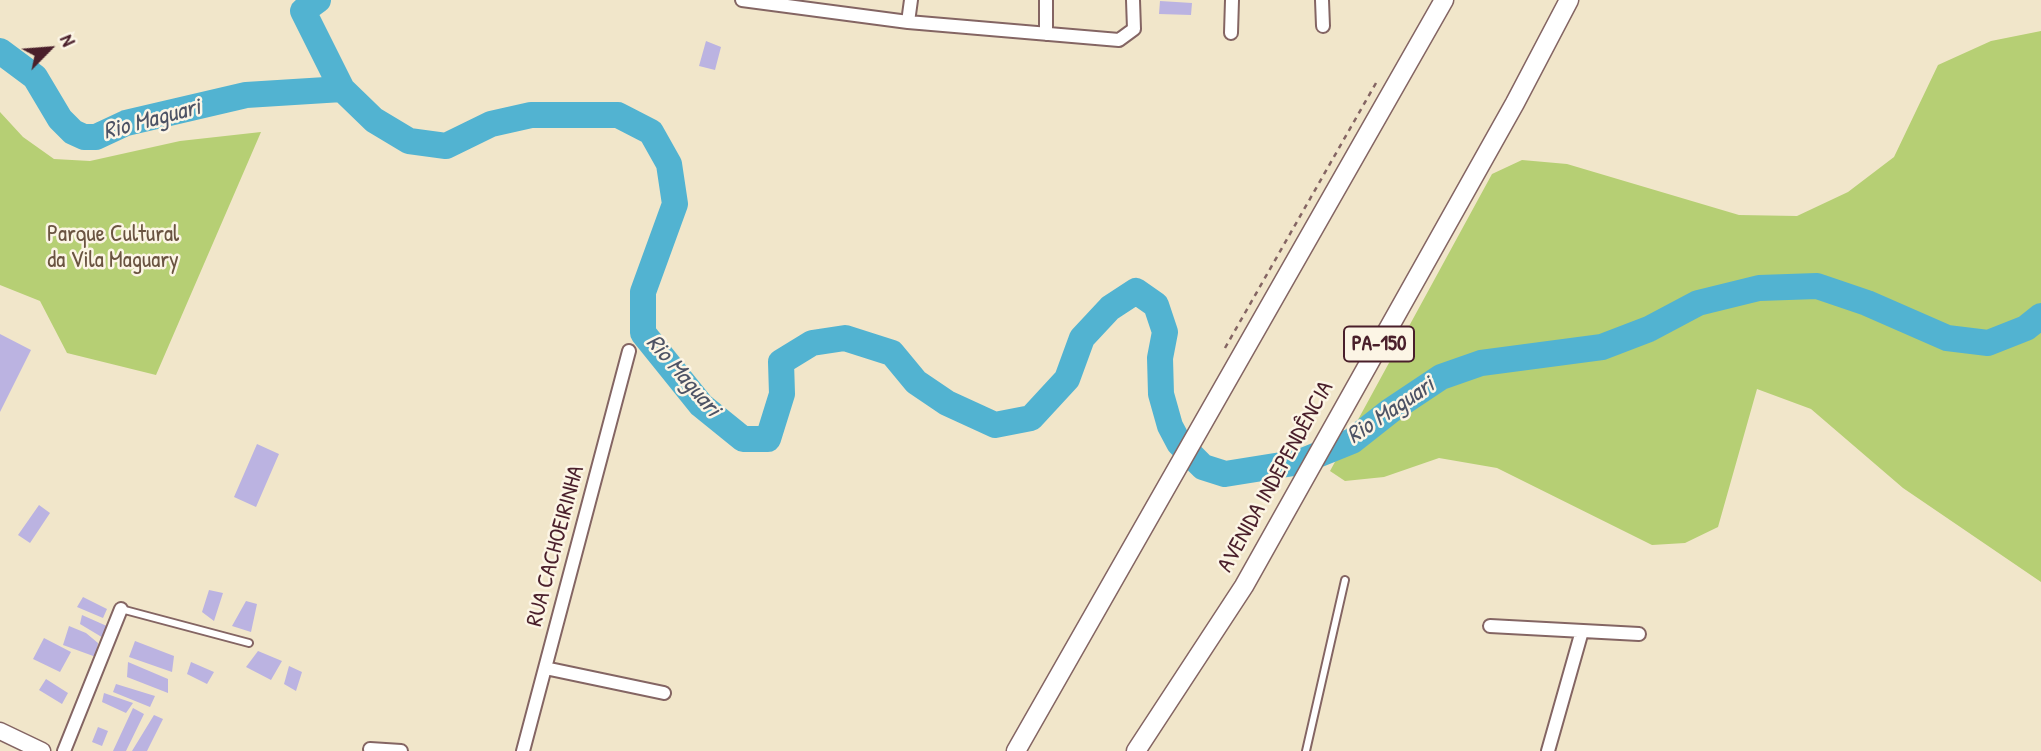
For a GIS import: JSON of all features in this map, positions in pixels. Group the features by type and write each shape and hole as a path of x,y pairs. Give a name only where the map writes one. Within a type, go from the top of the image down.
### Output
{"main road":[{"path":"1016,751 1444,0"},
{"name":"AVENIDA INDEPENDÊNCIA","path":"1136,751 1244,586 1515,103 1569,0"}],"street":[{"path":"742,0 800,3 908,22 1119,40 1134,29 1133,0"},
{"path":"908,22 911,0"},
{"path":"1046,0 1046,34"},
{"path":"1231,33 1232,0"},
{"path":"1322,0 1322,26"},
{"name":"RUA CACHOEIRINHA","path":"523,751 629,351"},
{"path":"64,751 121,609"},
{"path":"1490,626 1639,634"},
{"path":"1548,751 1581,631"},
{"path":"545,668 664,693"},
{"path":"0,732 42,751"},
{"path":"370,749 401,751"}],"lane":[{"path":"1306,751 1345,580"},
{"path":"121,609 249,643"}],"green space":[{"path":"2041,31 2041,582 1903,488 1811,409 1757,389 1718,527 1685,543 1652,545 1497,468 1439,458 1384,477 1345,481 1330,471 1492,174 1522,160 1567,164 1739,215 1797,216 1848,192 1894,157 1938,65 1991,41"},
{"name":"Parque Cultural da Vila Maguary","path":"0,112 23,137 54,159 90,161 180,141 261,132 156,375 67,353 40,301 0,285"}],"building":[{"path":"1160,1 1192,3 1191,15 1159,14"},
{"path":"706,41 721,47 715,70 699,66"},
{"path":"0,334 31,350 0,412"},
{"path":"257,444 279,454 256,507 234,497"},
{"path":"39,505 50,513 30,543 18,535"},
{"path":"209,590 223,593 214,621 202,612"},
{"path":"83,597 107,609 103,618 77,607"},
{"path":"246,601 257,604 251,632 232,626"},
{"path":"82,615 109,627 105,639 80,624"},
{"path":"69,626 86,633 98,643 96,657 63,645"},
{"path":"44,638 71,652 60,672 33,659"},
{"path":"135,641 174,656 172,672 129,657"},
{"path":"258,651 282,661 271,680 246,667"},
{"path":"128,662 168,679 168,693 127,677"},
{"path":"191,662 214,672 207,684 187,674"},
{"path":"289,666 302,672 296,691 284,684"},
{"path":"46,679 68,693 62,704 39,690"},
{"path":"116,684 155,696 150,707 113,692"},
{"path":"104,693 133,703 126,713 102,702"},
{"path":"133,708 144,714 126,751 113,751"},
{"path":"154,715 163,719 147,751 132,751"},
{"path":"98,727 108,731 102,746 92,742"}],"waterway":[{"name":"Rio Maguari","path":"318,0 303,11 342,89"},
{"name":"Rio Maguari","path":"0,51 35,77 60,119 73,132 84,137 96,137 126,123 246,95 342,89 374,120 409,141 446,146 491,124 531,115 618,115 651,132 669,164 675,204 643,292 643,333 701,405 743,439 768,439 782,394 781,362 812,343 845,338 892,353 916,382 947,403 995,425 1031,418 1067,379 1082,338 1110,308 1136,291 1156,305 1165,332 1160,358 1161,394 1170,426 1179,443 1203,467 1225,474 1300,462 1352,441 1390,411 1441,377 1481,363 1602,347 1649,329 1698,303 1759,288 1817,286 1867,303 1947,338 1988,343 2026,328 2041,316"}]}
